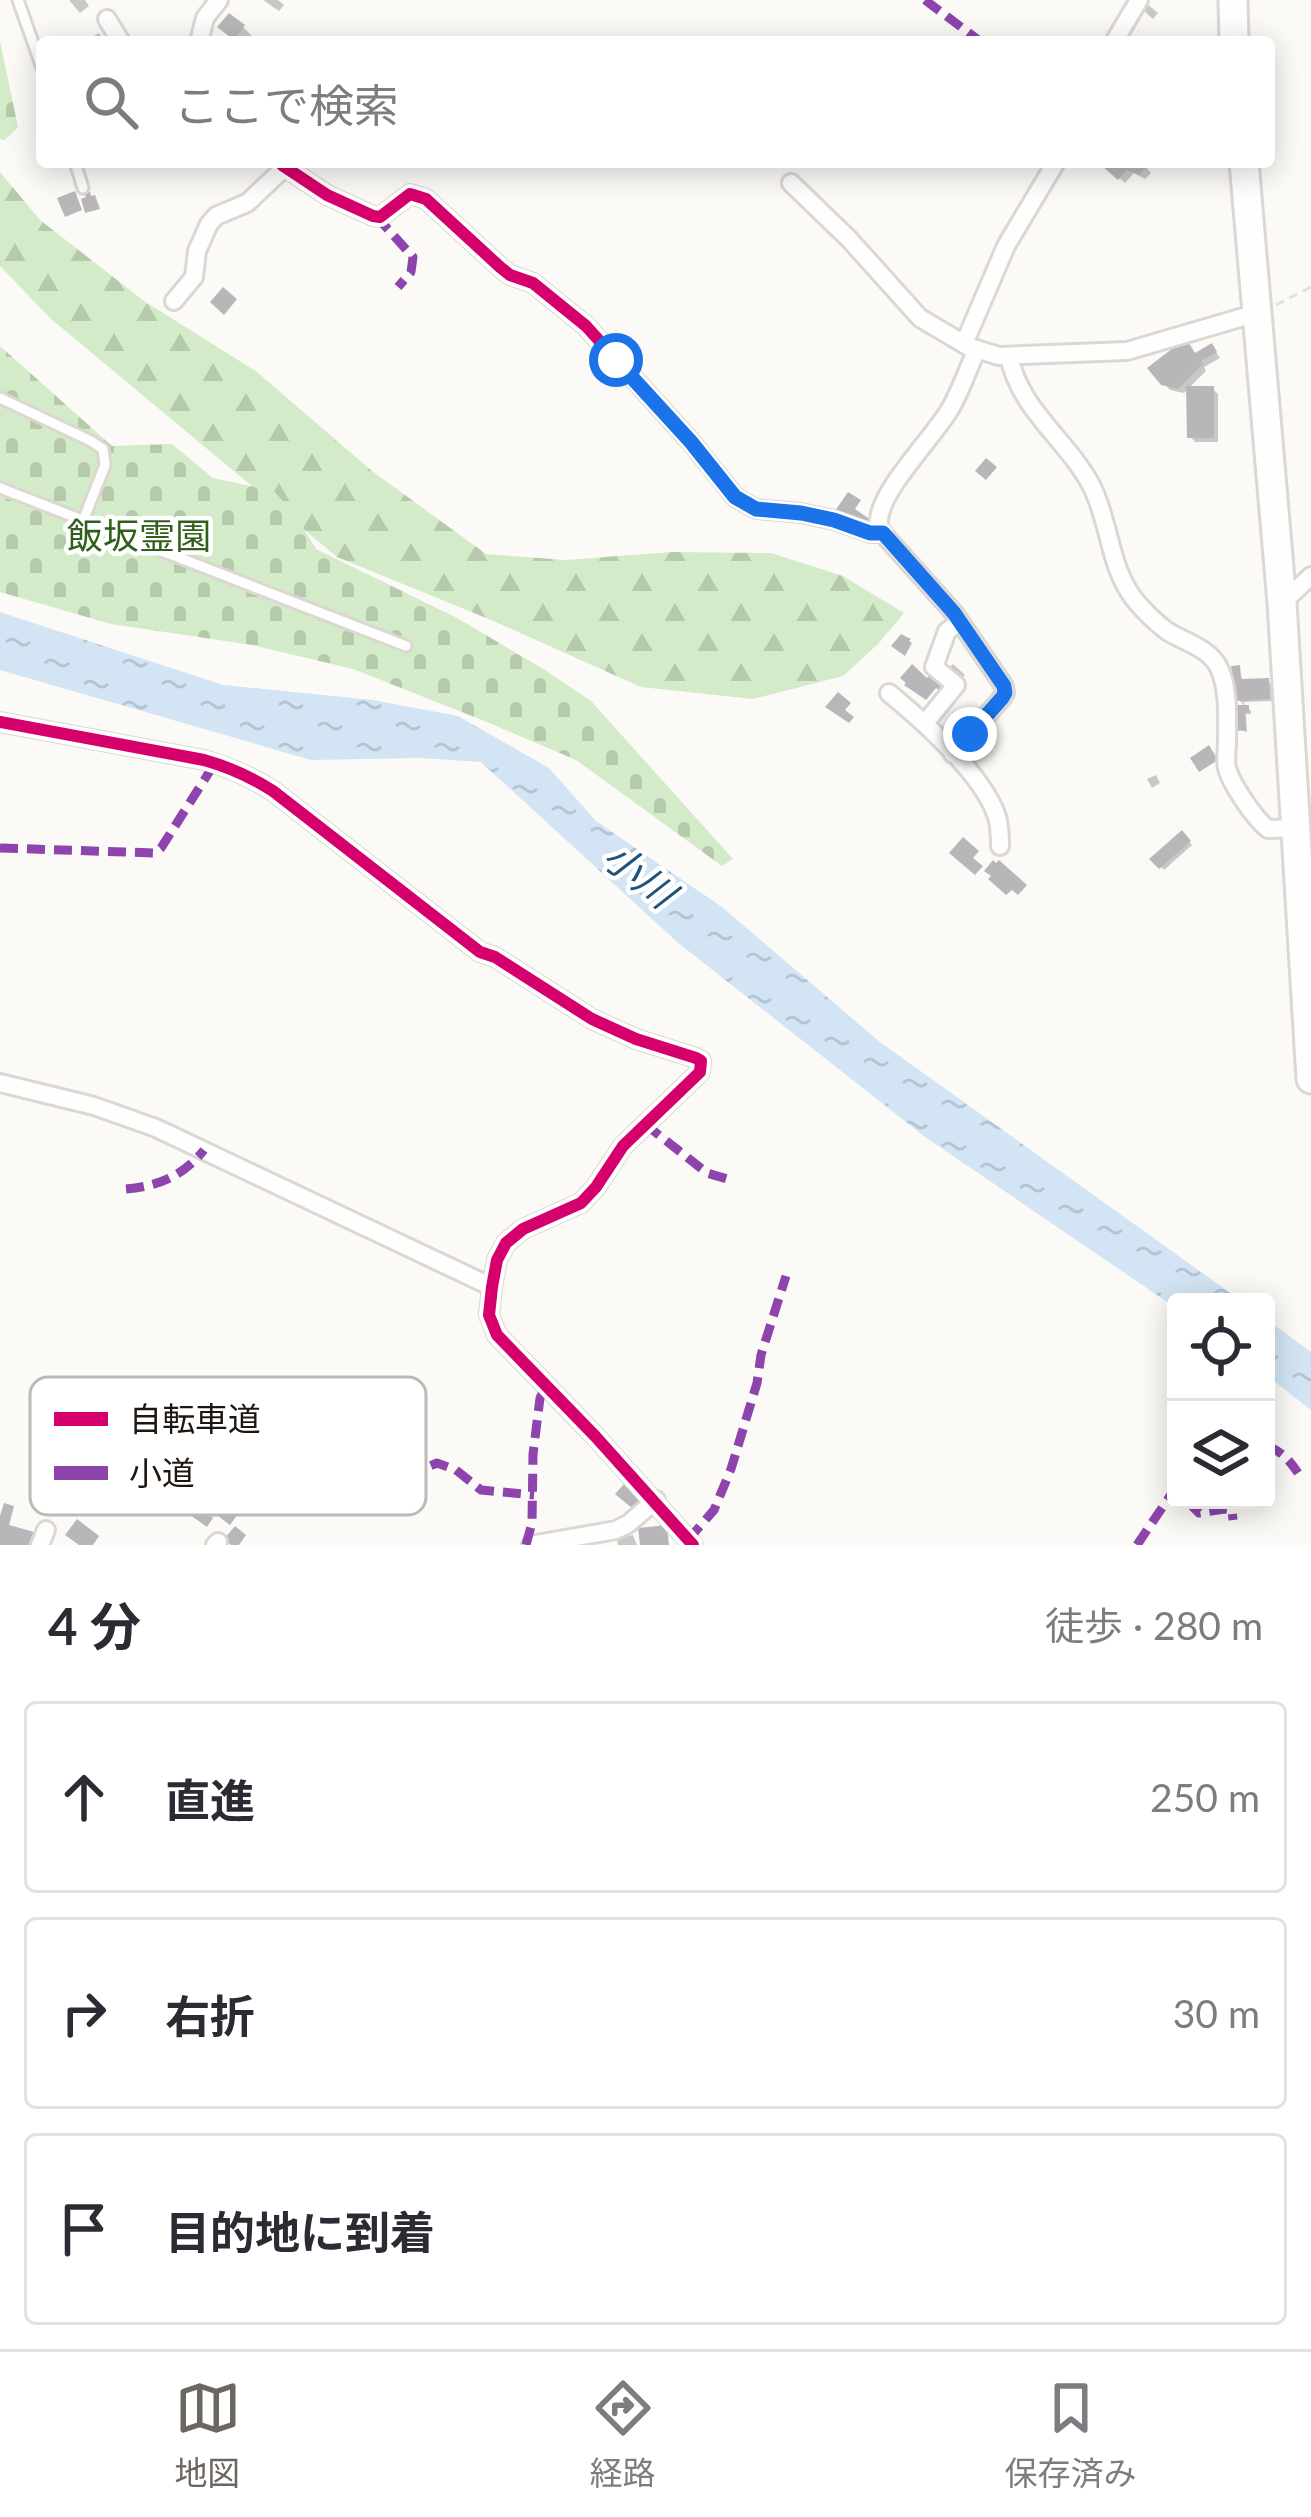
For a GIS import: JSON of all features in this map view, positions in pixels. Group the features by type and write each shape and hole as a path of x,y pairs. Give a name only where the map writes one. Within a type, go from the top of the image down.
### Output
{"highway":[{"path":"1233,0 1234,36"},
{"path":"1245,168 1306,900 1311,1079"}],"street":[{"path":"200,36 205,17 219,0"},
{"path":"1118,36 1139,0"},
{"path":"107,19 117,36"},
{"path":"173,302 194,277 197,251 209,224 216,216 247,203 281,168"},
{"path":"288,168 327,195 373,216 380,217 410,194 426,199 510,275 533,284 586,326 746,505 883,533"},
{"path":"953,754 1005,693 960,622 883,533 879,518 950,408 1006,246 1052,168"},
{"path":"791,183 920,318 970,347 999,356 1127,351 1257,313"},
{"path":"1009,356 1031,410 1073,456 1093,489 1118,570 1133,597 1162,628 1203,650 1219,665 1226,693 1226,767 1237,788 1268,829 1298,827"},
{"path":"1282,603 1311,577"},
{"path":"925,723 956,686 934,667 947,631 960,622"},
{"path":"890,693 953,754 992,806 999,822 1000,846"},
{"path":"0,722 204,760 255,779 479,952 495,957 592,1019 700,1061 700,1072 623,1146 581,1203 524,1228 500,1251 489,1315 497,1335 693,1545"},
{"path":"0,1083 94,1106 156,1128 491,1287"},
{"path":"531,1545 616,1530 656,1501"}],"lane":[{"path":"18,0 36,51"},
{"path":"77,168 83,188"},
{"path":"0,398 104,449 105,465 83,521"},
{"path":"0,488 406,646"}],"path":[{"path":"1257,313 1311,287"}],"green space":[{"path":"0,41 18,127 5,140 0,139"},
{"path":"0,172 40,220 144,301 257,372 372,471 486,554 565,560 672,552 771,553 843,576 904,613 843,676 753,699 641,687 337,557 50,318 0,266"},
{"name":"飯坂霊園","path":"0,346 112,446 172,444 213,478 274,491 316,549 457,618 591,701 733,859 722,866 576,760 353,669 252,645 111,624 0,592"}],"water":[{"name":"小川","path":"0,612 223,685 373,700 458,716 549,768 596,821 722,907 880,1042 1230,1293 1167,1293 1167,1302 925,1137 677,942 481,762 311,760 0,670"},
{"path":"1275,1326 1311,1352 1311,1410 1275,1382"}],"building":[{"path":"229,13 245,25 237,36 217,27"},
{"path":"1104,168 1145,168 1139,175 1127,170 1118,180"},
{"path":"75,191 82,210 65,217 57,198"},
{"path":"90,192 100,209 85,213 81,199"},
{"path":"223,287 237,299 224,315 210,302"},
{"path":"1186,338 1195,353 1212,343 1217,352 1201,361 1178,389 1161,385 1147,368"},
{"path":"1186,386 1214,386 1214,438 1187,438"},
{"path":"986,458 997,467 986,480 975,471"},
{"path":"848,492 861,500 855,509 871,520 866,527 835,511"},
{"path":"901,634 912,643 905,656 891,646"},
{"path":"912,664 943,685 926,700 900,678"},
{"path":"1240,665 1241,679 1269,678 1270,699 1235,701 1231,666"},
{"path":"838,692 851,703 845,710 854,717 849,723 825,707"},
{"path":"1235,705 1249,705 1246,730 1236,731"},
{"path":"1209,745 1218,760 1199,772 1190,758"},
{"path":"1182,830 1191,841 1159,869 1149,859"},
{"path":"963,837 979,851 973,858 983,866 975,875 949,853"},
{"path":"993,860 1027,885 1018,895 1012,890 1006,895 988,879 991,876 984,871"},
{"path":"624,1484 642,1500 633,1509 615,1494"},
{"path":"4,1503 14,1506 9,1525 38,1533 35,1545 0,1545"},
{"path":"190,1515 209,1515 213,1518 207,1527"},
{"path":"217,1515 237,1515 230,1525"},
{"path":"77,1519 99,1536 93,1545 79,1545 65,1535"},
{"path":"667,1525 669,1545 640,1545 638,1528"},
{"path":"235,1526 246,1535 239,1545 231,1545 224,1539"}],"marked path":[{"path":"925,0 973,36"},
{"path":"376,216 413,257 411,272 398,287"},
{"path":"0,848 155,853 215,763"},
{"path":"645,1124 707,1173 734,1181"},
{"path":"126,1189 170,1178 204,1150"},
{"path":"688,1540 714,1510 731,1469 786,1276"},
{"path":"526,1545 532,1523 540,1398 546,1386"},
{"path":"1275,1450 1298,1473"},
{"path":"426,1468 437,1463 456,1470 481,1490 534,1495"},
{"path":"1137,1545 1167,1500"},
{"path":"1195,1509 1199,1513 1224,1509"},
{"path":"1224,1509 1232,1510 1233,1520"}],"cycle path":[{"path":"286,168 327,195 373,216 380,217 410,194 426,199 510,275 533,283 586,326 735,497 756,509 801,513 883,533"},
{"path":"0,722 204,760 248,777 273,791 480,952 592,1019 701,1061 700,1072 623,1146 581,1203 523,1229 506,1243 497,1260 489,1315 497,1335 693,1545"}],"route":[{"path":"616,360 735,497 756,509 801,513 883,533 954,613 1004,686 1002,698 970,734"}]}
